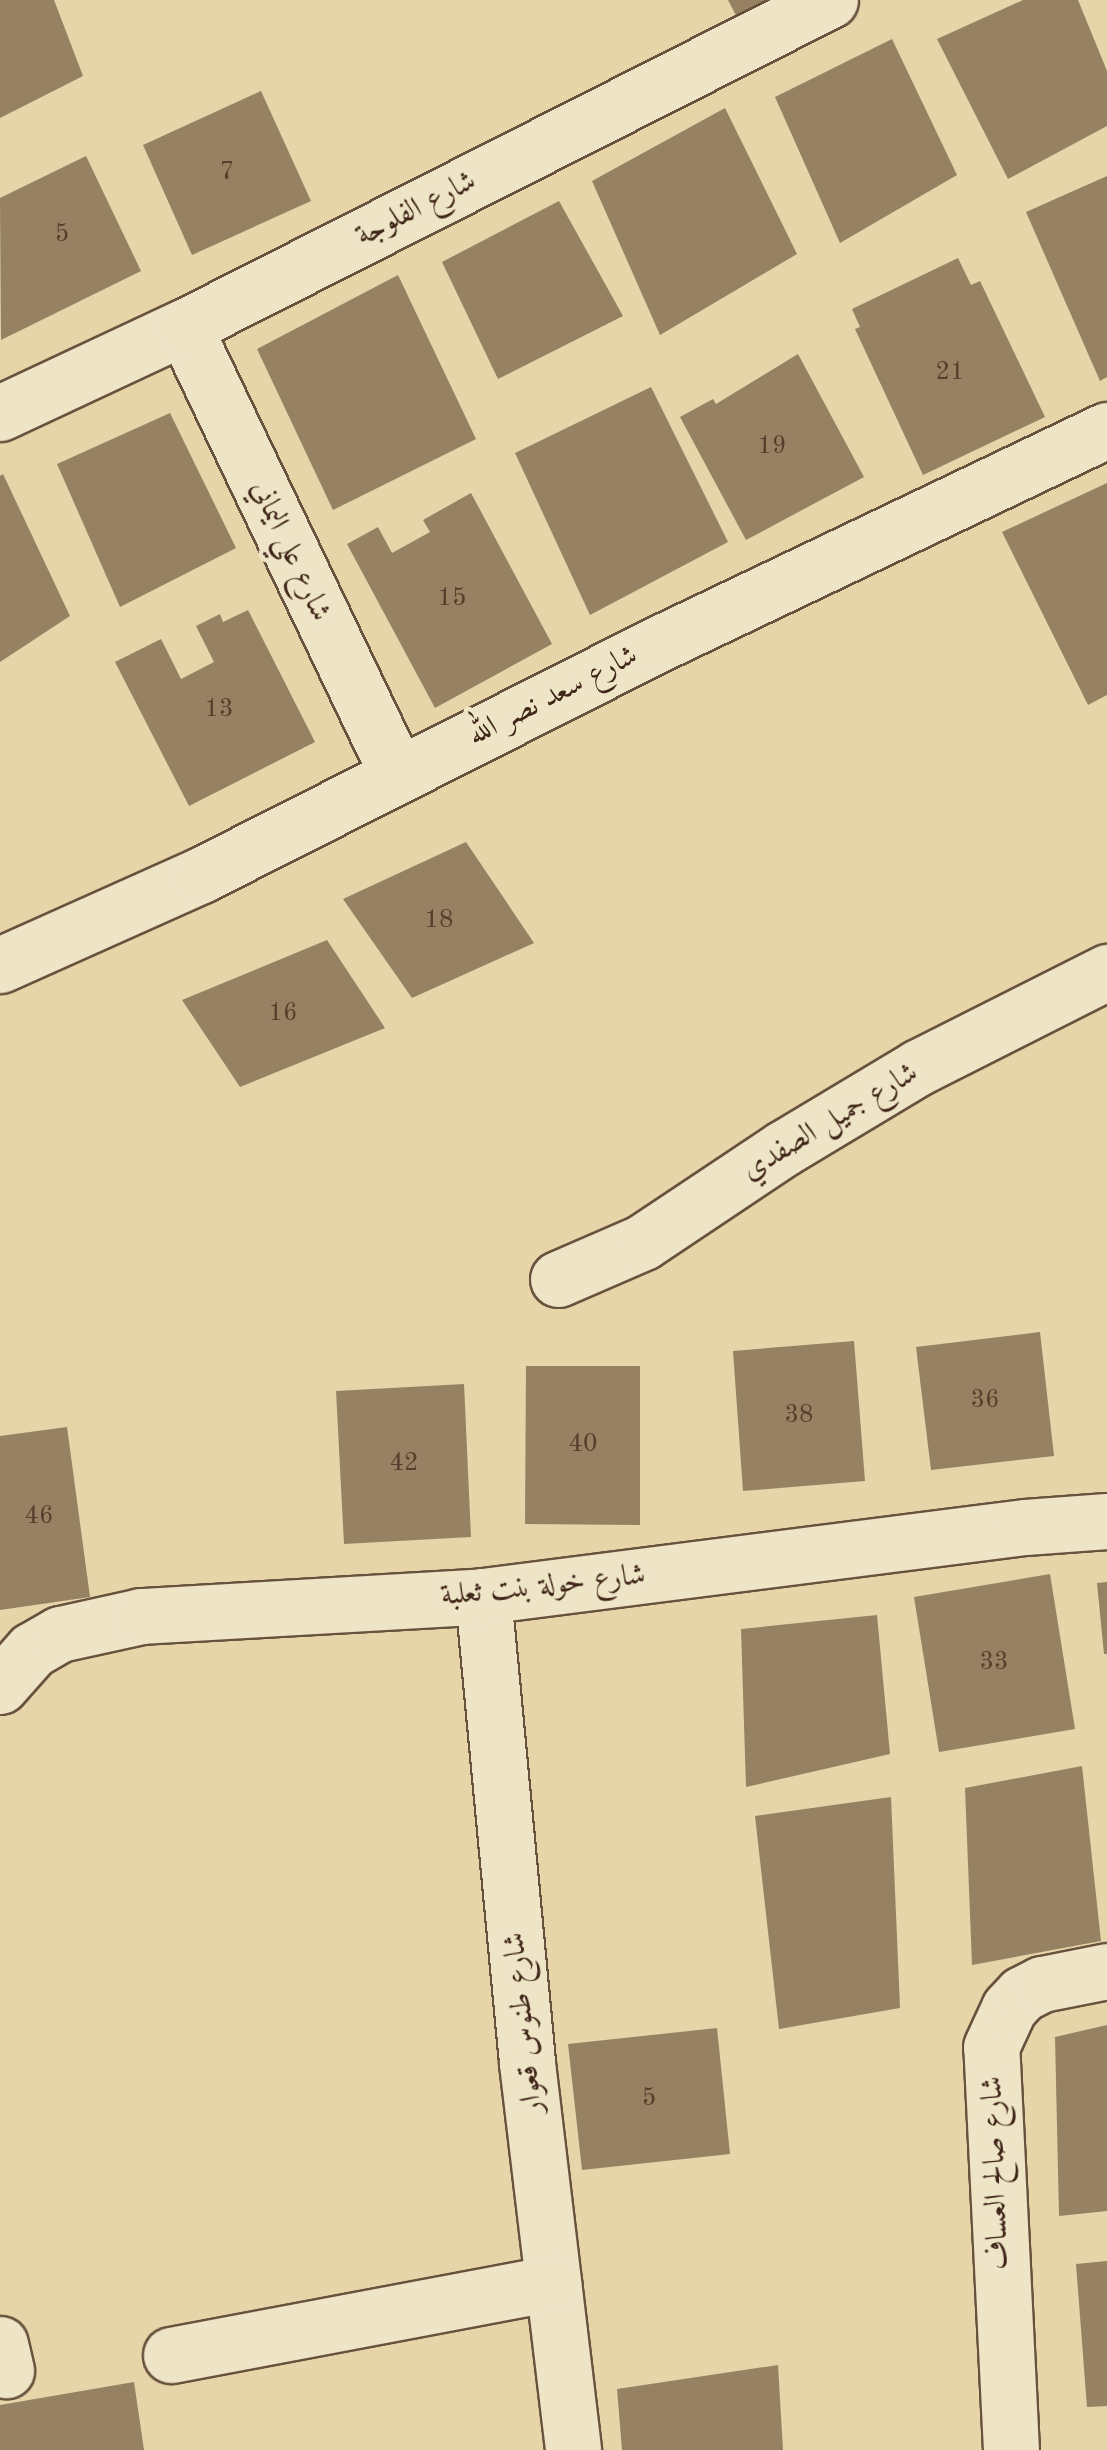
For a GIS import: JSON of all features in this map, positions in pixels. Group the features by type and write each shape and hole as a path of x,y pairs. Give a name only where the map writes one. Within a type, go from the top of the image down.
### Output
{"street":[{"name":"شارع الفلوجة","path":"0,413 184,327 830,0"},
{"name":"شارع علي اليماني","path":"184,327 397,774"},
{"name":"شارع سعد نصر الله","path":"0,965 141,904 675,635 1107,430"},
{"name":"شارع جميل الصفدي","path":"558,1279 643,1242 784,1148 919,1067 1107,972"},
{"name":"شارع خولة بنت ثعلبة","path":"0,1686 32,1650 60,1634 106,1622 484,1596 1026,1527 1107,1521"},
{"name":"شارع طنوس قعوار","path":"484,1596 527,2062 573,2450"},
{"name":"شارع صالح العساف","path":"1011,2450 991,2047 1008,2008 1022,1994 1042,1984 1107,1971"},
{"path":"170,2355 554,2283"}],"building":[{"path":"0,0 54,0 83,76 0,118"},
{"path":"728,0 795,0 742,27"},
{"path":"1023,0 1078,0 1107,71 1107,126 1008,179 937,39"},
{"path":"892,39 957,175 840,243 775,97"},
{"path":"261,91 311,201 192,255 143,145"},
{"path":"725,108 797,254 660,335 592,181"},
{"path":"86,156 141,271 1,340 0,198"},
{"path":"1107,176 1107,377 1100,381 1026,212"},
{"path":"559,201 623,316 498,379 442,262"},
{"path":"958,258 971,285 980,281 1045,417 923,475 855,329 860,327 852,309"},
{"path":"398,275 476,439 333,510 257,349"},
{"path":"798,354 864,477 746,540 680,417 713,399 716,404"},
{"path":"651,387 728,542 590,615 515,453"},
{"path":"170,413 236,548 120,607 57,464"},
{"path":"3,474 70,616 0,662 0,476"},
{"path":"1107,483 1107,695 1088,705 1002,532"},
{"path":"471,493 552,644 435,708 347,544 378,527 392,553 430,532 423,520"},
{"path":"248,610 315,742 189,806 115,662 161,639 181,679 214,662 196,626 220,614 223,622"},
{"path":"466,842 534,943 412,998 343,899"},
{"path":"327,940 385,1028 240,1087 182,1000"},
{"path":"1040,1332 1054,1456 931,1470 916,1347"},
{"path":"854,1341 865,1481 743,1491 733,1351"},
{"path":"526,1366 640,1366 640,1525 525,1524"},
{"path":"464,1384 471,1537 344,1544 336,1391"},
{"path":"67,1427 90,1597 0,1610 0,1436"},
{"path":"1050,1574 1075,1729 939,1752 914,1597"},
{"path":"1107,1582 1107,1654 1104,1654 1097,1583"},
{"path":"877,1615 890,1754 746,1787 741,1629"},
{"path":"1082,1766 1101,1941 972,1965 965,1788"},
{"path":"891,1797 900,2008 779,2029 755,1816"},
{"path":"1107,2025 1107,2211 1059,2216 1055,2037"},
{"path":"717,2028 730,2154 582,2170 568,2044"},
{"path":"1107,2261 1107,2406 1087,2407 1076,2264"},
{"path":"778,2365 783,2450 622,2450 617,2389"},
{"path":"134,2382 144,2450 0,2450 0,2405"}]}
